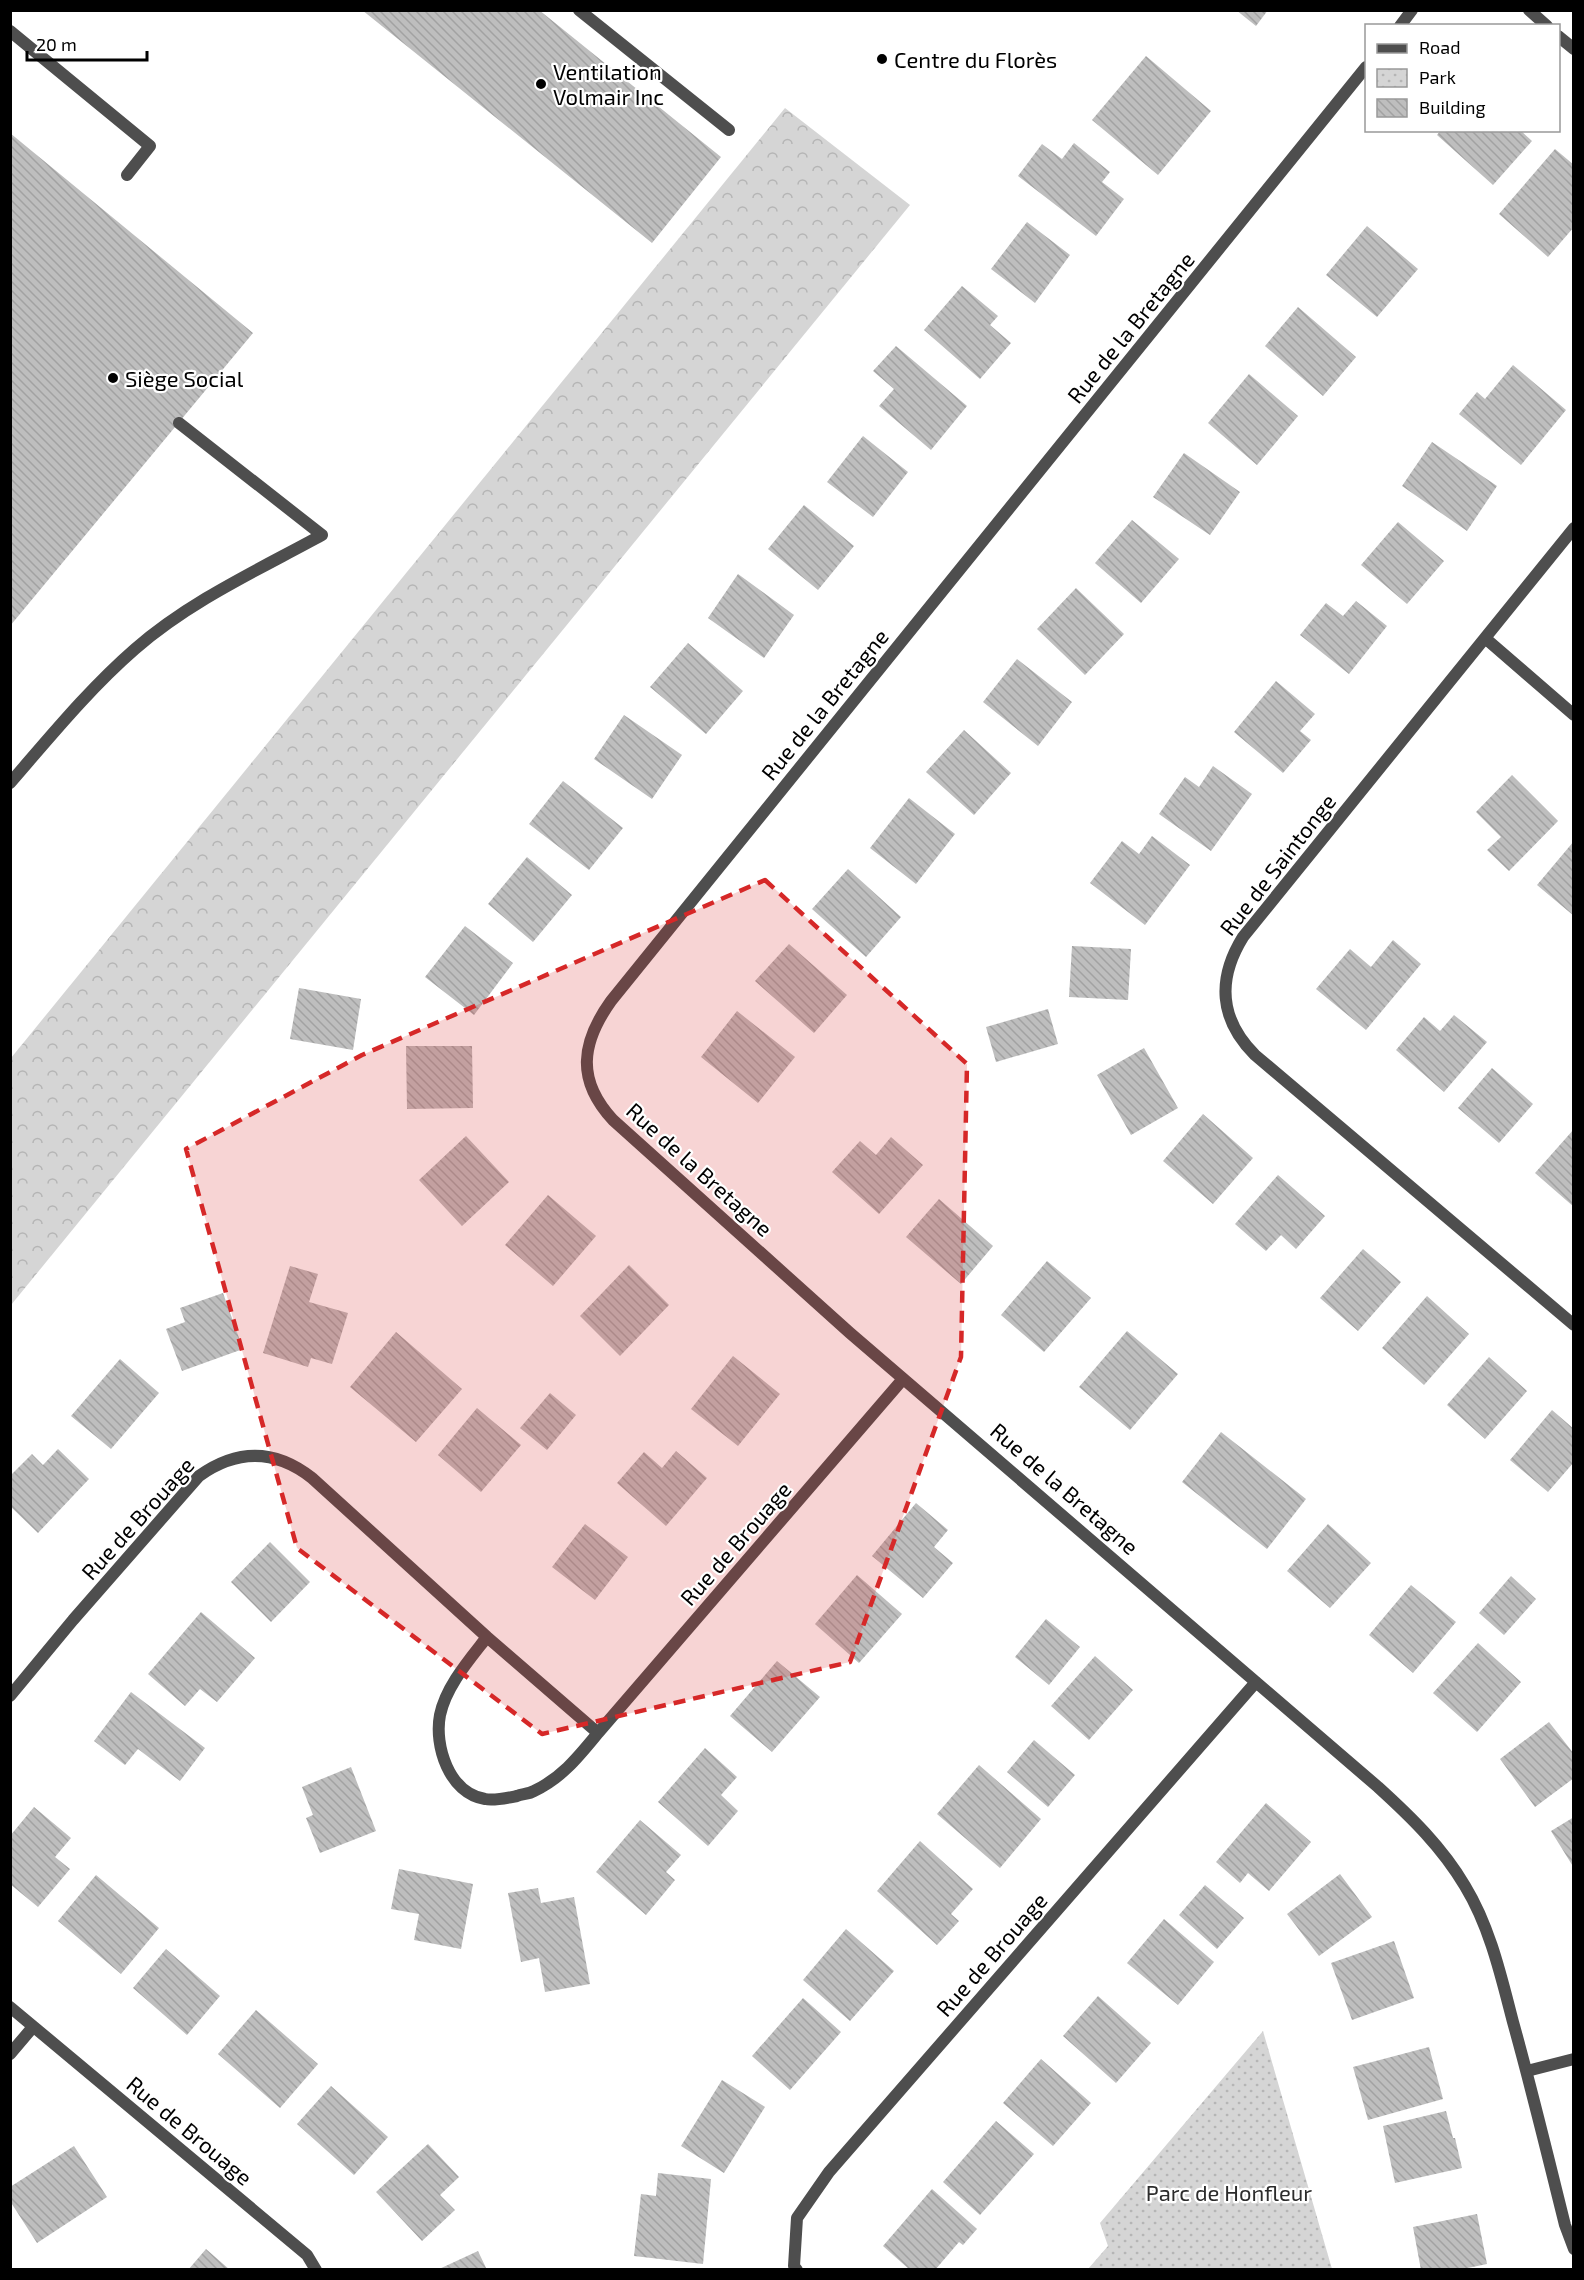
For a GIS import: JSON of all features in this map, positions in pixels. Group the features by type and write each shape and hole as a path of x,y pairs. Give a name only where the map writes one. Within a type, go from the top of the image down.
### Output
{"street":[{"path":"579,10 729,130"},
{"path":"1402,24 1412,10"},
{"path":"1529,10 1544,24"},
{"path":"10,30 150,146 127,175"},
{"path":"1560,38 1574,49"},
{"name":"Rue de la Bretagne","path":"1365,69 619,992 597,1021 586,1059 597,1099 604,1110 903,1378 1416,1822 1466,1887 1489,1938 1527,2071 1565,2225 1574,2249"},
{"path":"10,783 67,716 135,649 203,600 322,535 179,423"},
{"name":"Rue de Saintonge","path":"1574,528 1244,937 1236,948 1227,972 1226,998 1227,1011 1238,1036 1255,1055 1574,1325"},
{"path":"1485,638 1574,715"},
{"name":"Rue de Brouage","path":"488,1637 466,1664 450,1689 440,1715 440,1744 447,1769 462,1788 484,1799 504,1798 533,1792 565,1772 903,1378"},
{"name":"Rue de Brouage","path":"10,1696 199,1476 222,1462 249,1456 289,1463 306,1474 598,1734"},
{"name":"Rue de Brouage","path":"797,2270 794,2266 797,2218 829,2172 1256,1682"},
{"name":"Rue de Brouage","path":"10,2007 307,2255 315,2270"},
{"path":"10,2054 33,2027"},
{"path":"1527,2071 1574,2059"}],"highlighted area":[{"path":"765,880 967,1064 961,1357 850,1662 542,1734 297,1548 186,1149 362,1055"}],"green space":[{"path":"785,108 910,205 11,1305 11,1058"},
{"name":"Parc de Honfleur","path":"1263,2031 1332,2269 1088,2269 1108,2246 1100,2223"}],"building":[{"name":"Ventilation Volmair Inc","path":"362,10 539,10 721,157 652,243"},
{"path":"1236,10 1268,10 1256,26"},
{"path":"1146,56 1211,111 1158,175 1092,120"},
{"path":"1439,132 1522,132 1532,141 1493,185 1437,135"},
{"name":"Siège Social","path":"10,133 253,333 10,626"},
{"path":"1074,143 1110,172 1102,182 1124,199 1096,236 1018,176 1042,144 1062,159"},
{"path":"1555,149 1574,165 1574,227 1548,257 1499,214"},
{"path":"1027,222 1070,255 1035,303 991,269"},
{"path":"1367,226 1418,269 1377,317 1326,275"},
{"path":"962,286 998,316 990,325 1011,343 980,379 924,330"},
{"path":"1298,307 1356,357 1323,396 1265,346"},
{"path":"896,346 967,406 931,450 879,406 894,389 873,371"},
{"path":"1513,365 1566,410 1521,465 1459,414 1477,392 1485,399"},
{"path":"1249,374 1298,416 1257,465 1208,423"},
{"path":"863,436 908,472 873,517 827,482"},
{"path":"1432,442 1497,486 1467,531 1402,486"},
{"path":"1184,453 1240,492 1210,535 1153,497"},
{"path":"804,505 854,546 818,590 768,549"},
{"path":"1132,520 1179,559 1141,603 1095,563"},
{"path":"1398,522 1444,561 1407,604 1361,565"},
{"path":"738,574 794,615 764,658 708,618"},
{"path":"1076,588 1124,634 1085,675 1037,629"},
{"path":"1356,601 1387,626 1349,674 1300,635 1326,603 1343,616"},
{"path":"688,643 743,691 706,734 650,687"},
{"path":"1017,659 1072,702 1038,746 983,702"},
{"path":"1276,681 1315,714 1300,731 1311,740 1283,773 1234,732"},
{"path":"624,715 682,755 652,799 594,759"},
{"path":"964,730 1011,773 974,815 926,772"},
{"path":"1213,766 1252,794 1211,851 1159,814 1185,777 1199,787"},
{"path":"1512,775 1558,821 1509,871 1487,850 1501,837 1476,812"},
{"path":"563,781 623,828 589,870 529,824"},
{"path":"909,798 955,834 916,884 870,848"},
{"path":"1152,836 1190,865 1145,925 1090,883 1122,841 1139,854"},
{"path":"1574,841 1574,916 1537,885"},
{"path":"527,857 572,895 533,942 488,904"},
{"path":"848,869 901,917 866,957 812,909"},
{"path":"465,926 513,963 474,1015 425,977"},
{"path":"1393,940 1421,964 1366,1030 1316,989 1350,949 1371,967"},
{"path":"789,944 847,995 814,1033 755,981"},
{"path":"1072,946 1131,949 1128,1000 1069,997"},
{"path":"299,988 361,999 353,1050 290,1039"},
{"path":"1048,1009 1058,1044 996,1062 986,1027"},
{"path":"737,1011 795,1057 758,1103 701,1057"},
{"path":"1454,1015 1487,1042 1444,1092 1396,1050 1424,1017 1440,1031"},
{"path":"406,1046 472,1046 473,1108 407,1109"},
{"path":"1144,1048 1178,1108 1131,1135 1097,1075"},
{"path":"1492,1068 1533,1104 1499,1143 1458,1108"},
{"path":"1203,1114 1253,1158 1213,1204 1163,1161"},
{"path":"1574,1129 1574,1207 1535,1173"},
{"path":"466,1136 509,1182 462,1226 419,1180"},
{"path":"891,1137 923,1165 879,1214 832,1172 860,1141 876,1155"},
{"path":"1278,1175 1325,1216 1296,1249 1281,1235 1266,1251 1235,1224"},
{"path":"548,1195 596,1236 553,1286 505,1245"},
{"path":"939,1199 993,1246 961,1284 906,1237"},
{"path":"1363,1249 1401,1282 1358,1331 1320,1298"},
{"path":"1047,1261 1091,1298 1044,1352 1001,1315"},
{"path":"629,1265 669,1305 620,1356 580,1316"},
{"path":"290,1266 318,1274 309,1302 348,1313 332,1364 311,1358 308,1367 263,1353"},
{"path":"223,1293 243,1349 182,1371 166,1329 185,1322 180,1308"},
{"path":"1427,1296 1469,1334 1424,1385 1382,1348"},
{"path":"1127,1331 1178,1374 1130,1430 1079,1387"},
{"path":"396,1332 462,1389 416,1442 350,1387"},
{"path":"733,1356 780,1394 738,1446 691,1409"},
{"path":"1489,1357 1527,1391 1485,1439 1447,1405"},
{"path":"120,1359 159,1393 111,1449 71,1416"},
{"path":"550,1393 576,1415 547,1450 520,1428"},
{"path":"477,1408 521,1445 481,1492 438,1455"},
{"path":"1552,1410 1574,1429 1574,1462 1548,1492 1510,1460"},
{"path":"1221,1432 1306,1499 1267,1549 1182,1482"},
{"path":"58,1449 89,1479 38,1533 10,1506 10,1476 32,1454 43,1465"},
{"path":"676,1451 707,1478 666,1526 617,1483 644,1452 662,1468"},
{"path":"916,1503 948,1530 934,1547 953,1563 923,1598 872,1556"},
{"path":"585,1524 628,1557 595,1600 552,1567"},
{"path":"1328,1524 1371,1563 1330,1608 1287,1571"},
{"path":"270,1542 310,1582 271,1622 231,1582"},
{"path":"857,1575 902,1614 859,1663 815,1624"},
{"path":"1511,1576 1536,1599 1504,1635 1479,1613"},
{"path":"1411,1585 1456,1622 1413,1673 1369,1635"},
{"path":"201,1612 255,1658 217,1702 200,1689 185,1706 148,1674"},
{"path":"1046,1619 1080,1647 1049,1685 1015,1657"},
{"path":"1478,1643 1521,1682 1477,1732 1433,1693"},
{"path":"1095,1656 1133,1690 1089,1740 1051,1706"},
{"path":"777,1661 820,1697 772,1752 730,1716"},
{"path":"131,1692 205,1748 180,1781 138,1749 125,1765 94,1741"},
{"path":"1549,1722 1574,1754 1574,1778 1535,1807 1500,1759"},
{"path":"1034,1740 1075,1775 1048,1807 1007,1772"},
{"path":"705,1748 737,1777 721,1795 738,1811 708,1846 658,1802"},
{"path":"979,1765 1041,1819 1000,1868 937,1814"},
{"path":"351,1767 376,1831 320,1853 306,1818 313,1815 302,1787"},
{"path":"1266,1803 1311,1842 1269,1891 1248,1873 1240,1883 1216,1862"},
{"path":"34,1807 71,1838 55,1857 70,1869 38,1907 10,1884 10,1836"},
{"path":"1574,1817 1574,1868 1551,1831"},
{"path":"640,1820 681,1855 666,1872 675,1880 646,1915 596,1872"},
{"path":"920,1841 973,1889 951,1914 959,1921 937,1945 877,1891"},
{"path":"399,1869 473,1884 461,1949 414,1940 419,1914 391,1909"},
{"path":"1340,1874 1372,1917 1319,1956 1287,1914"},
{"path":"96,1875 159,1928 121,1974 58,1921"},
{"path":"1205,1885 1244,1918 1217,1949 1179,1915"},
{"path":"538,1888 541,1903 574,1897 590,1984 545,1992 539,1958 521,1962 508,1893"},
{"path":"1164,1919 1214,1962 1178,2005 1127,1963"},
{"path":"846,1929 894,1971 850,2021 803,1980"},
{"path":"1394,1941 1414,1998 1352,2020 1331,1963"},
{"path":"166,1949 220,1996 187,2035 133,1988"},
{"path":"1098,1996 1151,2043 1116,2083 1063,2036"},
{"path":"803,1998 841,2032 790,2090 752,2056"},
{"path":"256,2010 318,2064 280,2108 218,2054"},
{"path":"1429,2047 1443,2099 1368,2120 1353,2067"},
{"path":"1041,2059 1091,2103 1053,2146 1003,2103"},
{"path":"722,2080 765,2107 724,2173 681,2146"},
{"path":"331,2086 388,2137 354,2175 297,2124"},
{"path":"1446,2111 1462,2168 1395,2183 1383,2126"},
{"path":"996,2121 1034,2154 980,2215 943,2182"},
{"path":"428,2144 459,2177 440,2195 455,2210 422,2241 376,2192"},
{"path":"74,2146 107,2197 37,2243 10,2201 10,2187"},
{"path":"658,2173 711,2179 703,2264 634,2256 641,2194 656,2196"},
{"path":"932,2189 977,2229 963,2245 959,2242 935,2270 910,2270 883,2246"},
{"path":"1477,2214 1487,2264 1458,2270 1421,2270 1413,2227"},
{"path":"206,2249 230,2270 188,2270"},
{"path":"478,2251 487,2270 437,2270"}],"place":[{"name":"Centre du Florès","path":"882,59"},
{"name":"Ventilation Volmair Inc","path":"541,84"},
{"name":"Siège Social","path":"113,378"}]}
